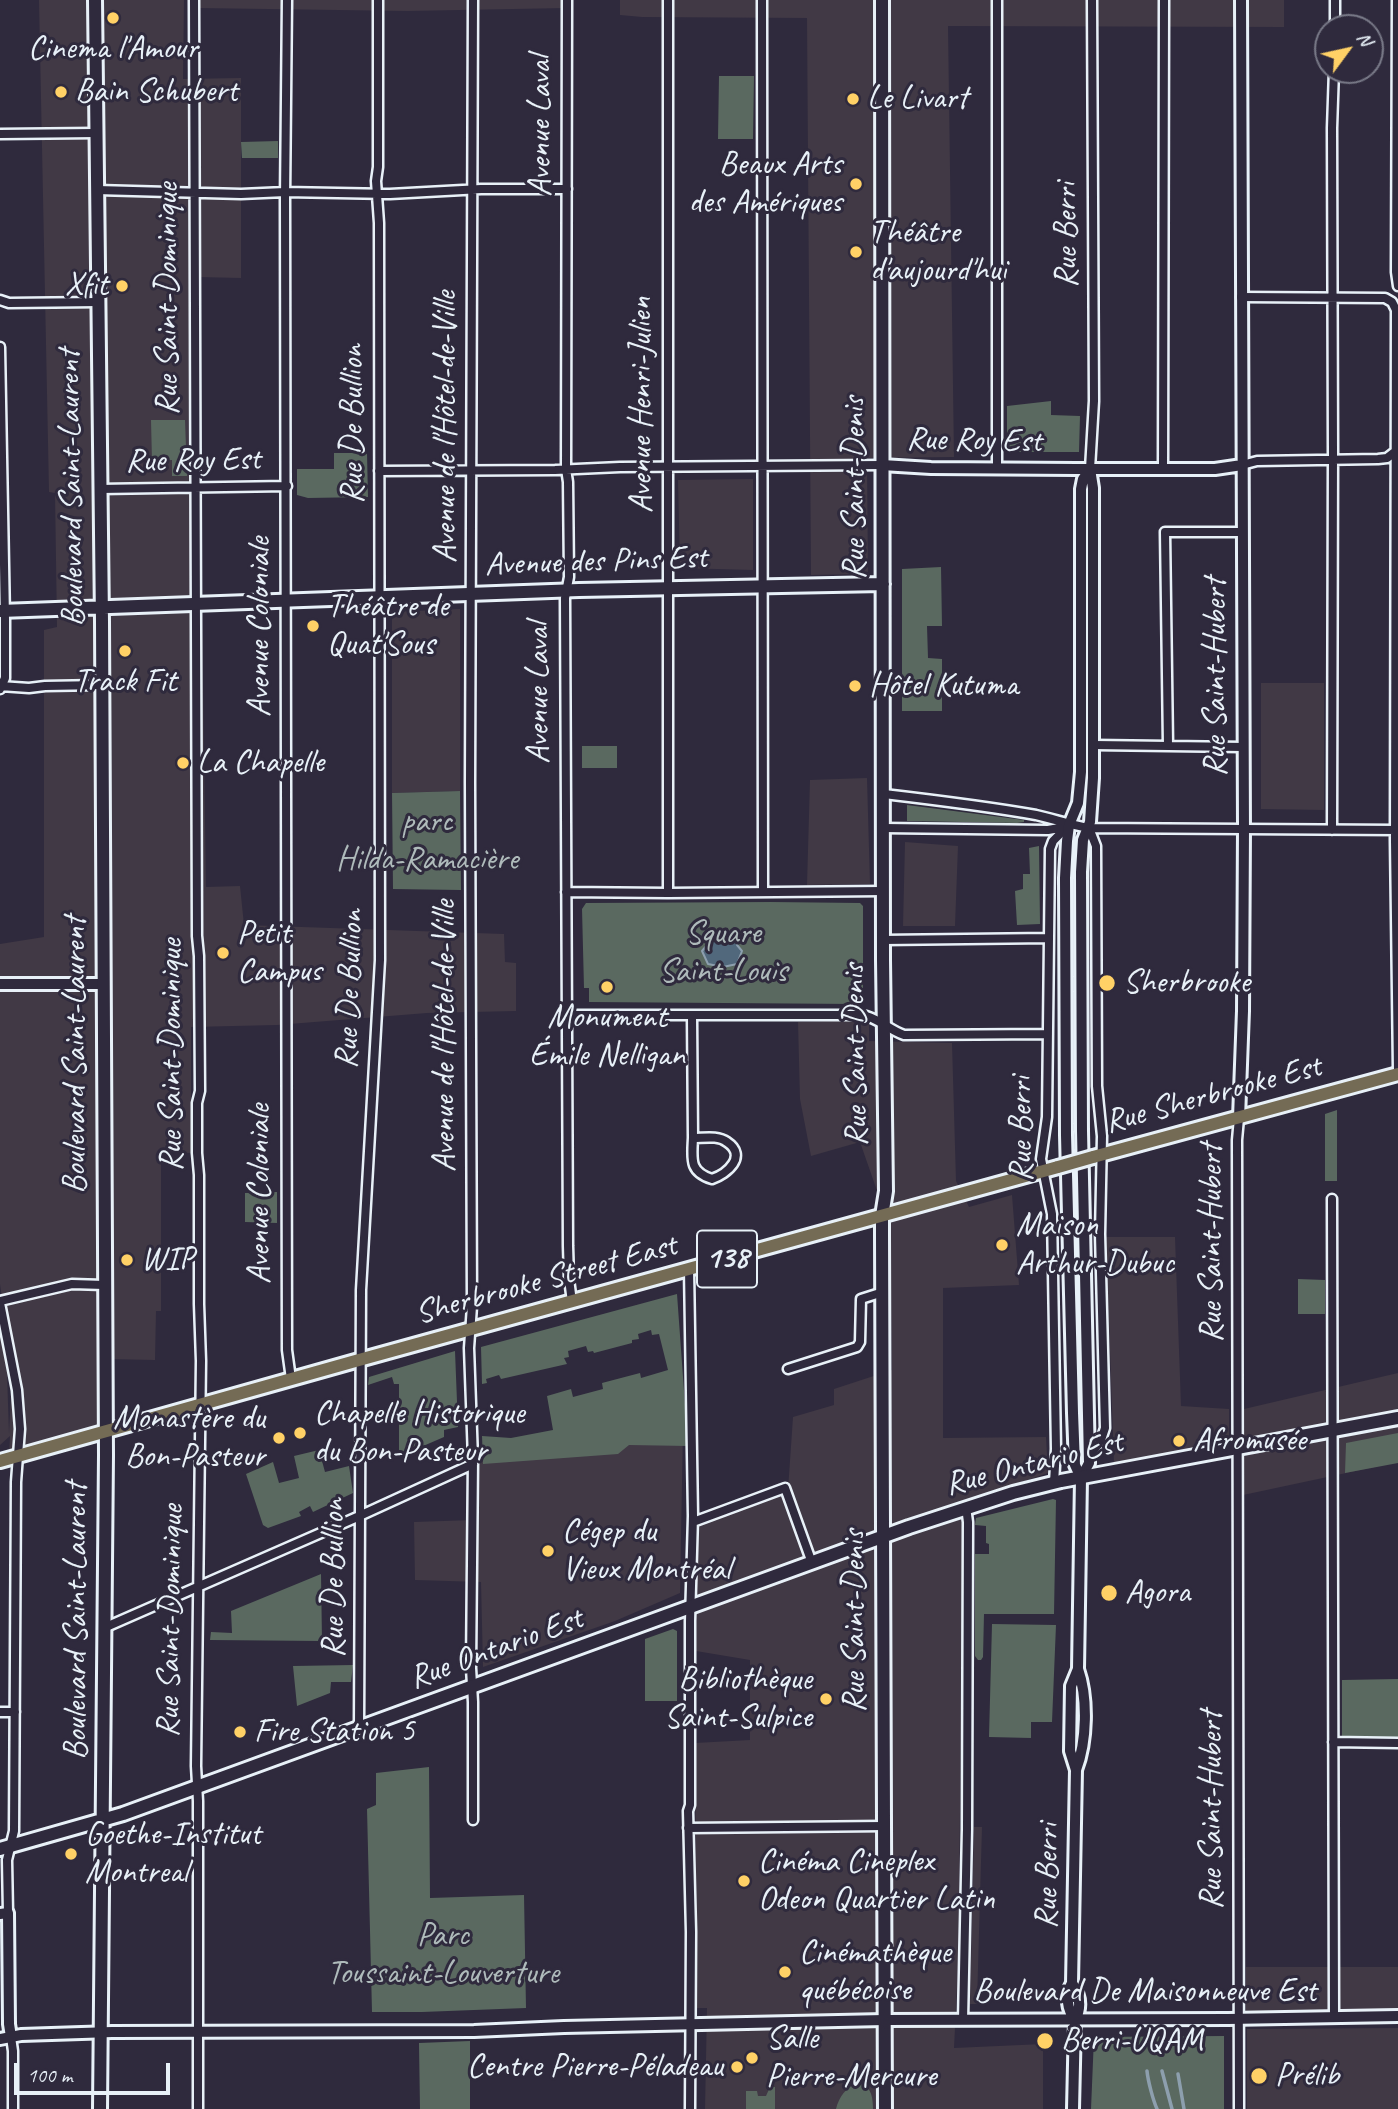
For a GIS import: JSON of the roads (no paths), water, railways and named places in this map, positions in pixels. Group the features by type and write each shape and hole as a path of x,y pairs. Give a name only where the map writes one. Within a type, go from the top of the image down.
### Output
{"main road":[{"name":"Boulevard Saint-Laurent","path":"95,0 102,607 106,1627 100,2109"},
{"name":"Rue Saint-Denis","path":"882,0 883,940 886,1191 882,1216 885,2109"},
{"name":"Avenue des Pins Est","path":"2,610 667,587 883,584"},
{"name":"Rue Sherbrooke Est","path":"1042,1171 1398,1072"},
{"name":"Sherbrooke Street East","path":"105,1431 1042,1171"},
{"name":"Rue Ontario Est","path":"5,1848 103,1821 197,1788 966,1507 1054,1483 1398,1418"},
{"name":"138","path":"0,1461 105,1431"}],"street":[{"name":"Rue Saint-Dominique","path":"194,0 194,488 197,936 200,971 200,1091 197,1103 201,1361 196,1766 198,2109"},
{"name":"Avenue Coloniale","path":"287,0 287,1350 292,1379"},
{"name":"Rue De Bullion","path":"359,1728 360,1290 380,960 379,223 376,192 378,0"},
{"name":"Avenue de l'Hôtel-de-Ville","path":"473,0 470,1329 473,1464 473,1820"},
{"name":"Avenue Laval","path":"567,0 566,469 569,577 566,590 566,892 568,1225 572,1302"},
{"name":"Avenue Henri-Julien","path":"668,0 668,893"},
{"path":"762,0 763,892"},
{"path":"997,0 997,468"},
{"name":"Rue Berri","path":"1081,1478 1089,1463 1082,1181 1081,863 1093,794 1094,745 1093,486 1090,469 1094,401 1092,0"},
{"path":"1163,469 1164,0"},
{"name":"Rue Saint-Hubert","path":"1240,2109 1237,1448 1244,830 1241,0"},
{"path":"1396,0 1398,286"},
{"path":"1332,830 1334,84"},
{"path":"0,134 96,133"},
{"path":"97,190 390,194 567,189"},
{"path":"1241,297 1385,298 1392,302 1396,310 1398,1072"},
{"path":"0,300 9,303 98,302"},
{"path":"0,347 5,678 0,687 102,685"},
{"name":"Rue Roy Est","path":"379,471 882,465 911,468 1215,469 1256,461 1382,459 1396,452"},
{"name":"Rue Berri","path":"1073,2109 1075,2020 1068,2006 1068,1991 1072,1983 1076,1770 1083,1752 1084,1687 1078,1669 1081,1478 1074,1462 1066,1135 1065,878 1069,825 1078,803 1081,772 1081,489 1083,479 1090,469"},
{"name":"Rue Roy Est","path":"100,489 286,486"},
{"path":"1168,745 1165,532 1241,532"},
{"path":"1094,745 1243,747"},
{"path":"884,794 982,806 1089,828 1396,830"},
{"path":"883,828 1059,830 1069,825"},
{"name":"Rue Berri","path":"1054,1483 1056,1449 1052,1214 1041,1159 1046,1117 1050,849 1069,825"},
{"name":"Rue Berri","path":"1089,828 1096,846 1097,1156 1105,1428 1101,1440 1089,1457"},
{"path":"566,892 883,891"},
{"path":"883,940 1049,939"},
{"path":"0,984 104,984"},
{"path":"568,1015 862,1015 869,1016 904,1035 1048,1034"},
{"path":"692,1016 692,1157 695,1170 701,1176 712,1179 728,1171 734,1163 734,1151 727,1142 716,1138 693,1138"},
{"path":"1332,1199 1334,2017"},
{"path":"689,1269 693,1522 688,1811 691,1932 690,2109"},
{"path":"13,2109 13,2051 5,2038 4,1913 7,1860 5,1848 14,1831 16,1474 20,1429 18,1390 0,1302 72,1284 104,1285"},
{"path":"788,1369 857,1347 860,1340 861,1300 883,1292"},
{"path":"106,1627 473,1464"},
{"path":"693,1522 785,1488 812,1563"},
{"path":"963,2020 967,1829 966,1507"},
{"path":"0,1712 15,1712"},
{"path":"1333,1742 1398,1743"},
{"path":"688,1828 884,1826"},
{"name":"Boulevard De Maisonneuve Est","path":"5,2038 198,2031 474,2031 565,2026 884,2020 1398,2016"}],"water":[{"path":"720,938 737,941 742,951 737,964 723,967 708,964 702,951 708,944 707,941"}],"waterway":[{"path":"1147,2071 1157,2109"},
{"path":"1162,2071 1172,2109"},
{"path":"1178,2074 1184,2109"}],"place":[{"name":"Cinema l'Amour","path":"113,18"},
{"name":"Bain Schubert","path":"61,92"},
{"name":"Le Livart","path":"853,99"},
{"name":"Beaux Arts des Amériques","path":"856,184"},
{"name":"Théâtre d'aujourd'hui","path":"856,252"},
{"name":"Xfit","path":"122,286"},
{"name":"Théâtre de Quat'Sous","path":"313,626"},
{"name":"Track Fit","path":"125,651"},
{"name":"Hôtel Kutuma","path":"855,686"},
{"name":"La Chapelle","path":"183,763"},
{"name":"Petit Campus","path":"223,953"},
{"name":"Sherbrooke","path":"1107,983"},
{"name":"Monument Émile Nelligan","path":"607,987"},
{"name":"Maison Arthur-Dubuc","path":"1002,1245"},
{"name":"WIP","path":"127,1260"},
{"name":"Chapelle Historique du Bon-Pasteur","path":"300,1433"},
{"name":"Monastère du Bon-Pasteur","path":"279,1438"},
{"name":"Afromusée","path":"1179,1441"},
{"name":"Cégep du Vieux Montréal","path":"548,1551"},
{"name":"Agora","path":"1109,1593"},
{"name":"Bibliothèque Saint-Sulpice","path":"826,1699"},
{"name":"Fire Station 5","path":"240,1732"},
{"name":"Goethe-Institut Montreal","path":"71,1854"},
{"name":"Cinéma Cineplex Odeon Quartier Latin","path":"744,1881"},
{"name":"Cinémathèque québécoise","path":"785,1972"},
{"name":"Berri-UQAM","path":"1045,2041"},
{"name":"Salle Pierre-Mercure","path":"752,2058"},
{"name":"Centre Pierre-Péladeau","path":"737,2067"},
{"name":"Prélib","path":"1259,2076"}],"park label":[{"name":"parc Hilda-Ramacière","path":"427,841"},
{"name":"Square Saint-Louis","path":"723,953"},
{"name":"Parc Toussaint-Louverture","path":"443,1955"}]}
